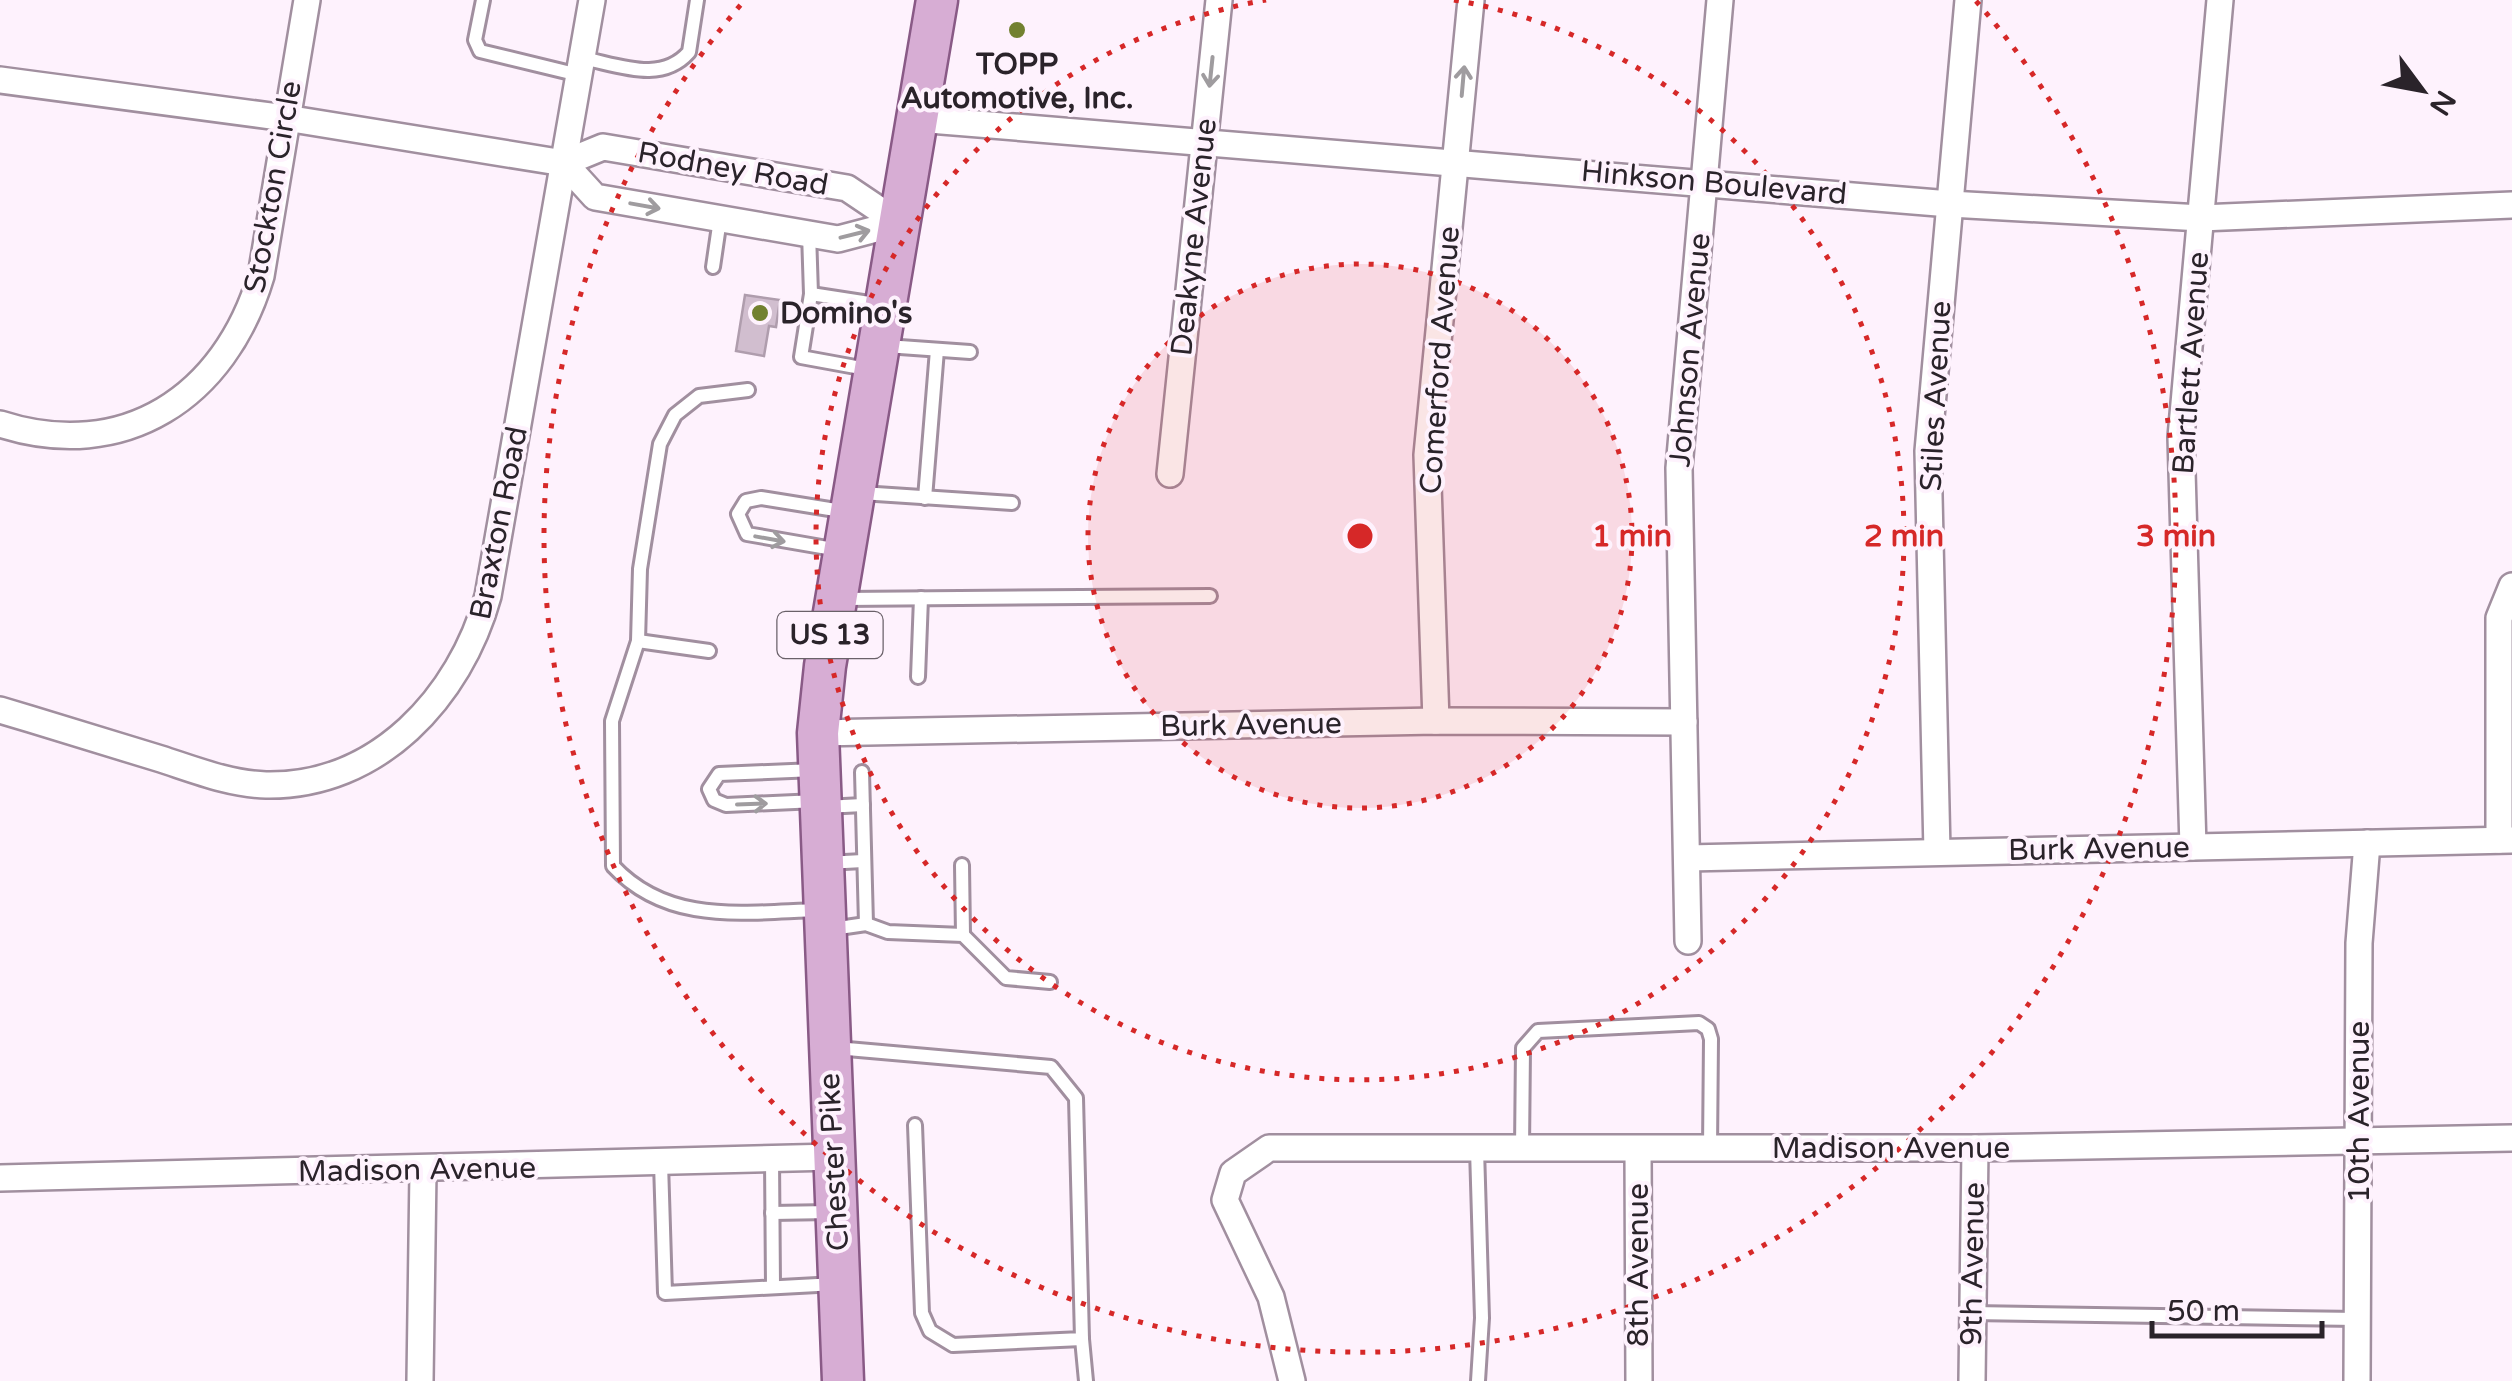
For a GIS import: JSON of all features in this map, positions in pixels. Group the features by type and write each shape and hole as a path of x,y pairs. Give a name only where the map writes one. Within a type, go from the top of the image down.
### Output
{"main road":[{"name":"US 13","path":"824,927 818,778 836,599 936,0"},
{"name":"Chester Pike","path":"824,927 844,1381"}],"street":[{"name":"Stockton Circle","path":"0,424 44,436 104,435 152,417 204,378 228,350 250,311 261,276 306,0"},
{"name":"Braxton Road","path":"0,710 207,774 266,785 298,782 362,762 420,718 467,656 488,596 592,0"},
{"name":"Deakyne Avenue","path":"1170,474 1219,0"},
{"name":"Comerford Avenue","path":"1436,721 1427,455 1471,0"},
{"name":"Johnson Avenue","path":"1688,941 1679,468 1720,0"},
{"name":"Stiles Avenue","path":"1938,852 1928,450 1968,0"},
{"name":"Bartlett Avenue","path":"2192,847 2181,437 2220,0"},
{"name":"Rodney Road","path":"0,80 286,118 564,163 604,147 847,188 899,223"},
{"name":"Hinkson Boulevard","path":"917,119 1950,204 2201,218 2512,206"},
{"name":"Rodney Road","path":"564,163 595,197 838,238 899,223"},
{"path":"2505,840 2499,618 2512,586"},
{"name":"Burk Avenue","path":"818,778 1436,721 1684,722"},
{"name":"Burk Avenue","path":"1687,858 2505,840"},
{"name":"10th Avenue","path":"2357,1381 2359,943 2368,843"},
{"name":"Madison Avenue","path":"1292,1381 1270,1297 1225,1200 1233,1173 1269,1148 1974,1148 2512,1138"},
{"name":"9th Avenue","path":"1972,1381 1974,1148"},
{"name":"8th Avenue","path":"1638,1149 1639,1381"},
{"name":"Madison Avenue","path":"0,1178 422,1171 834,1157"},
{"path":"420,1381 422,1171"}],"lane":[{"path":"484,0 475,40 480,51 655,72 668,69 688,52 697,0"},
{"path":"713,267 720,219"},
{"path":"809,233 810,294 801,357 877,358 937,350 970,352"},
{"path":"810,294 886,306"},
{"path":"924,498 937,350"},
{"path":"748,390 699,396 675,415 660,444 640,569 638,641 612,721 613,866 642,890 695,912 824,927 866,924 888,932 963,934"},
{"path":"850,519 761,498 746,501 738,514 747,534 850,519 924,498 1012,503"},
{"path":"836,599 1210,596"},
{"path":"918,676 921,598"},
{"path":"638,641 709,652"},
{"path":"862,772 866,924"},
{"path":"818,778 726,804 714,800 710,789 719,774 818,778 862,805"},
{"path":"820,864 863,861"},
{"path":"962,866 963,934 1006,978 1050,982"},
{"path":"1522,1148 1523,1048 1538,1031 1699,1023 1708,1029 1711,1039 1710,1148"},
{"path":"829,1047 1051,1068 1061,1075 1076,1098 1086,1381"},
{"path":"915,1125 922,1313 930,1331 953,1346 1082,1339"},
{"path":"1477,1148 1482,1318 1478,1381"},
{"path":"772,1159 773,1286"},
{"path":"661,1163 665,1294 839,1284"},
{"path":"772,1214 836,1212"},
{"path":"1972,1313 2358,1319"}],"building":[{"name":"Domino's","path":"745,295 780,300 776,327 769,326 764,356 736,351"}],"place":[{"name":"TOPP Automotive, Inc.","path":"1017,30"},
{"name":"Domino's","path":"760,313"}]}
